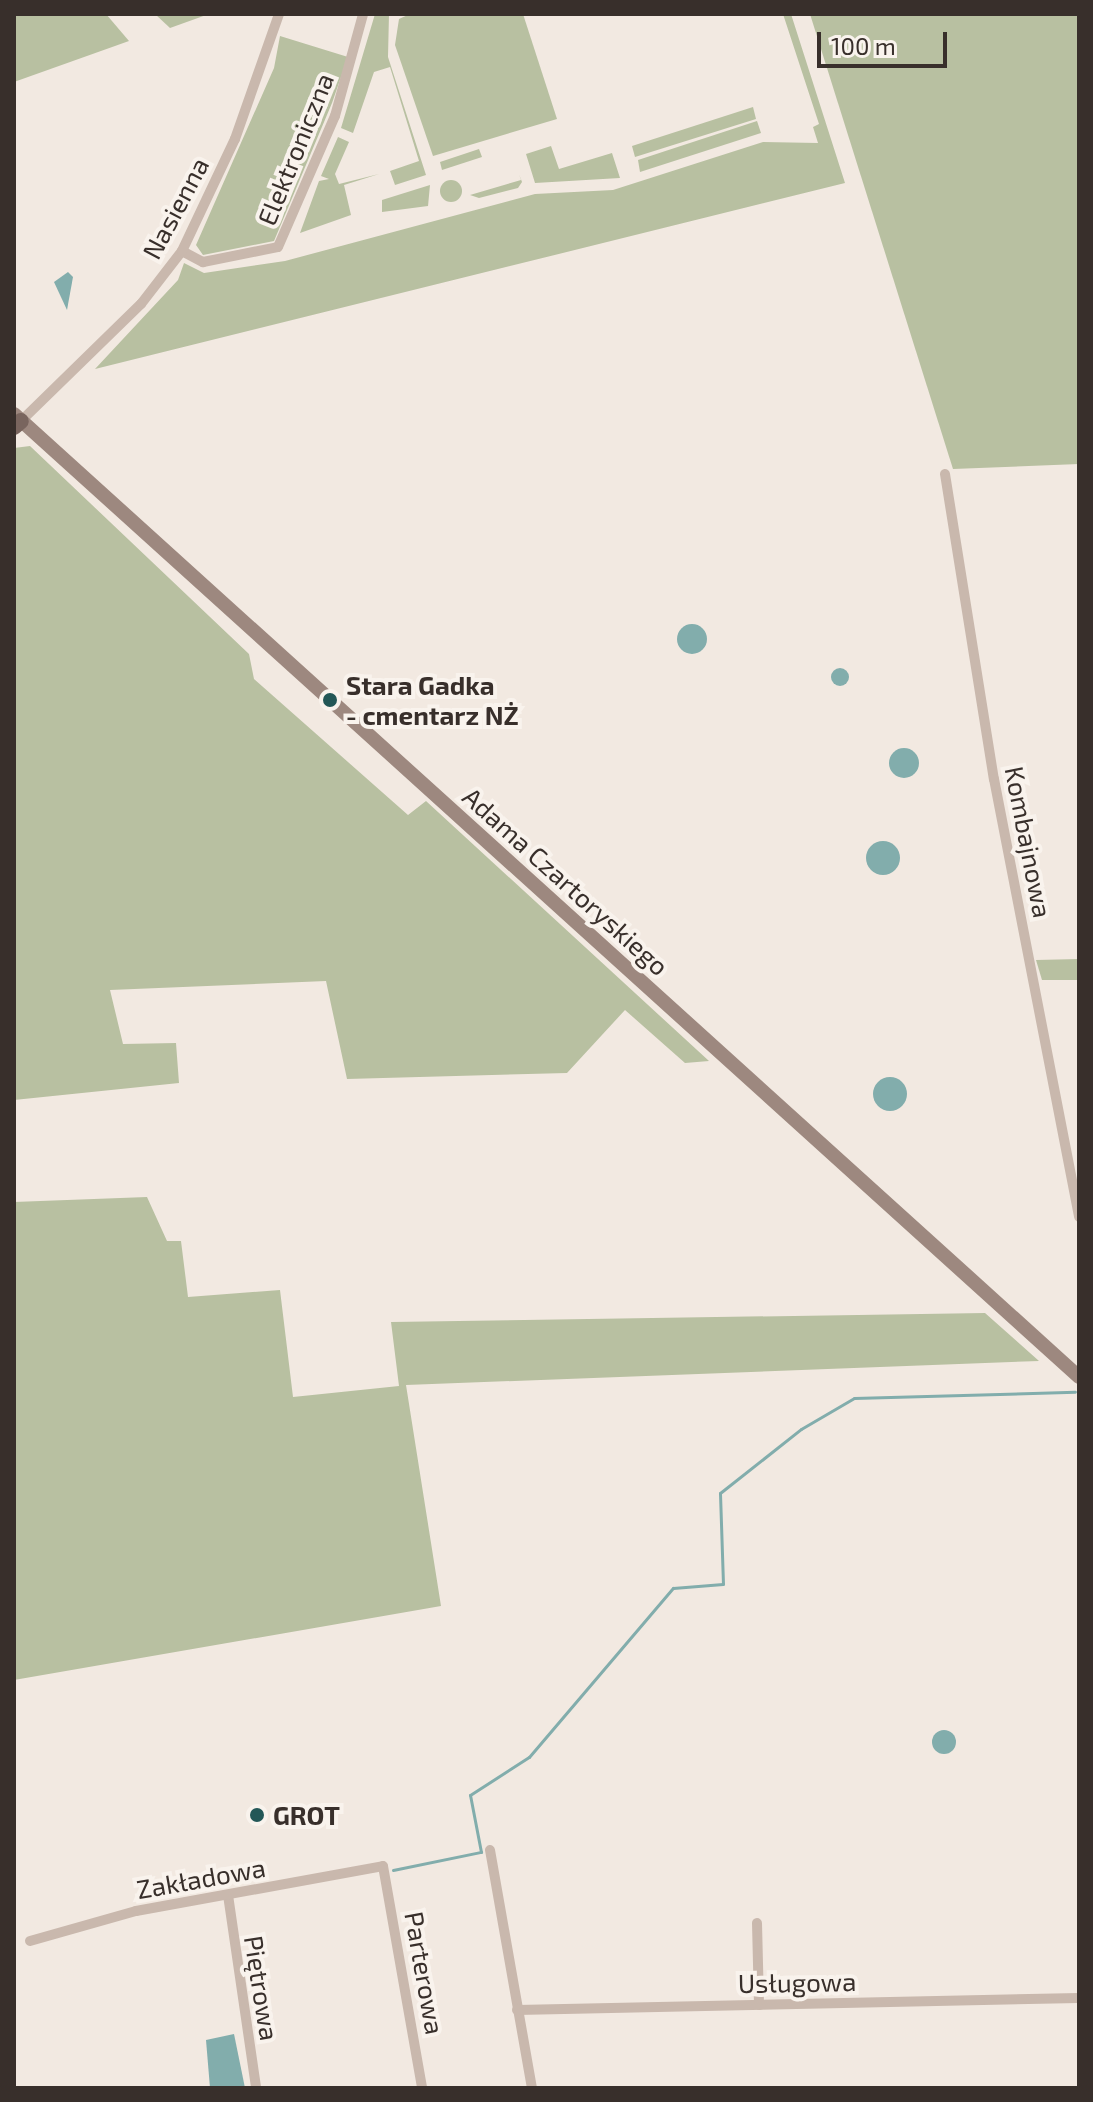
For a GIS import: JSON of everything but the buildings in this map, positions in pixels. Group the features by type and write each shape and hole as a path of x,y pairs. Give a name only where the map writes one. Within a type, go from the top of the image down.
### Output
{"street":[{"name":"Nasienna","path":"16,421 141,304 182,251 235,139 279,14"},
{"name":"Elektroniczna","path":"182,251 203,262 278,247 335,116 363,14"},
{"name":"Adama Czartoryskiego","path":"16,421 1079,1377"},
{"name":"Kombajnowa","path":"945,474 994,779 1079,1217"},
{"path":"490,1850 532,2088"},
{"name":"Zakładowa","path":"30,1941 228,1895 383,1866"},
{"name":"Parterowa","path":"383,1866 422,2088"},
{"name":"Piętrowa","path":"228,1895 256,2088"},
{"path":"757,1923 759,2005"},
{"name":"Usługowa","path":"517,2010 1079,1998"}],"green space":[{"path":"14,14 106,14 129,41 14,82"},
{"path":"155,14 209,14 170,28"},
{"path":"375,14 389,14 388,57 426,175 395,185 390,171 419,161 390,67 374,72 353,133 341,128"},
{"path":"410,14 523,14 557,119 433,156 395,45 399,19"},
{"path":"783,14 791,14 845,183 95,369 178,280 184,263 204,273 285,261 535,194 613,190 763,142 818,143 813,127 819,124"},
{"path":"810,14 1079,14 1079,464 953,469"},
{"path":"280,36 348,57 332,103 274,241 203,255 196,245 274,68"},
{"path":"753,107 756,119 635,157 632,146"},
{"path":"757,121 761,133 640,172 638,160"},
{"path":"338,137 349,142 335,174 339,184 379,174 344,185 351,215 300,233 319,181 329,179 321,176"},
{"path":"551,146 559,169 612,153 620,178 535,183 526,154"},
{"path":"479,149 482,157 442,170 440,162"},
{"path":"519,174 522,182 518,188 479,198 470,195 521,180"},
{"path":"451,180 459,183 462,191 459,199 451,202 443,199 440,191 443,183"},
{"path":"430,185 428,206 382,212 382,200"},
{"path":"30,446 249,654 254,679 408,815 426,801 709,1061 685,1063 625,1010 567,1073 347,1079 326,981 110,990 123,1044 176,1043 179,1083 14,1100 14,448"},
{"path":"1079,959 1079,980 1042,980 1036,960"},
{"path":"147,1197 167,1241 181,1241 188,1297 280,1290 293,1397 399,1386 391,1322 985,1313 1039,1361 406,1385 441,1606 14,1680 14,1202"}],"water":[{"path":"68,272 73,277 67,310 54,282"},
{"path":"692,624 703,628 707,639 703,650 692,654 681,650 677,639 681,628"},
{"path":"836,668 844,668 849,677 847,684 836,686 831,681 831,673"},
{"path":"904,748 914,753 919,763 914,773 904,778 894,773 889,763 894,753"},
{"path":"883,841 895,846 900,858 895,870 883,875 871,870 866,858 871,846"},
{"path":"890,1077 902,1082 907,1094 902,1106 890,1111 878,1106 873,1094 878,1082"},
{"path":"944,1730 955,1737 956,1742 949,1753 944,1754 933,1747 932,1742 939,1731"},
{"path":"234,2034 245,2088 210,2088 206,2040"}],"waterway":[{"path":"393,1870 481,1852 470,1795 529,1757 673,1588 723,1584 720,1493 801,1429 854,1398 1075,1392"}],"place":[{"name":"Stara Gadka - cmentarz NŻ","path":"330,700"},
{"name":"GROT","path":"257,1815"}]}
